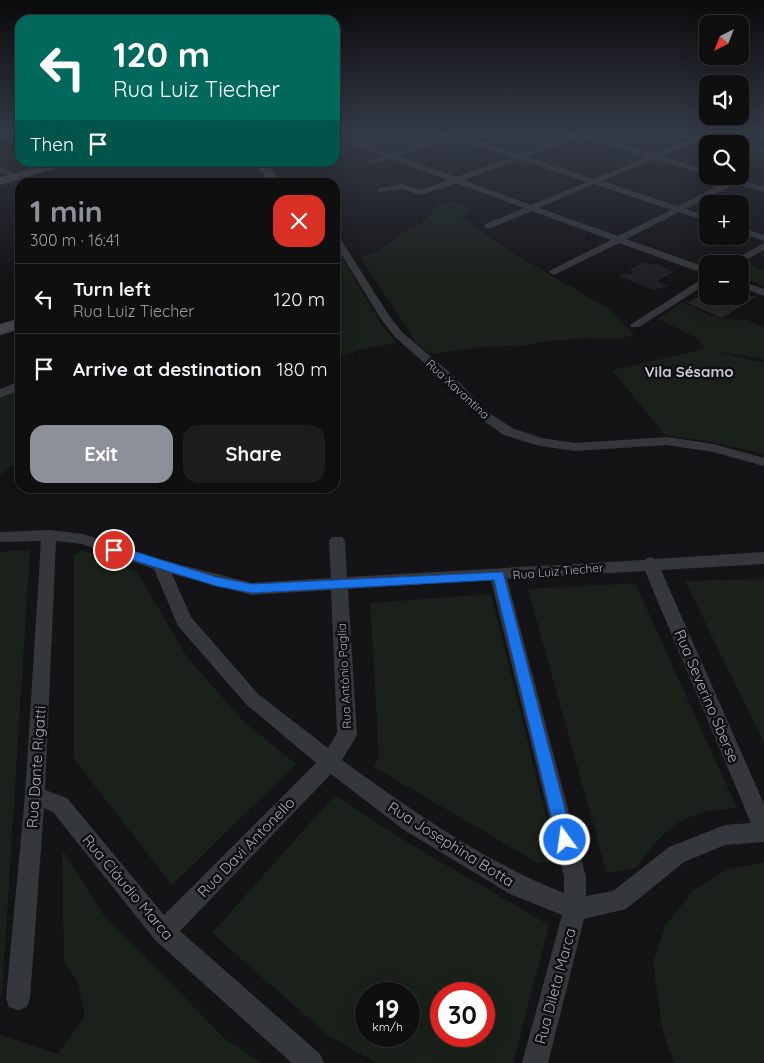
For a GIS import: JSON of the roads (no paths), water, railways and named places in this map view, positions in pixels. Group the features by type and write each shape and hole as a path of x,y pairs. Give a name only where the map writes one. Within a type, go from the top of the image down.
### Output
{"street":[{"path":"381,190 402,186 420,193 449,183"},
{"path":"463,183 699,269"},
{"path":"488,226 593,183"},
{"path":"596,183 699,216"},
{"path":"554,272 726,185"},
{"path":"747,185 764,190"},
{"path":"749,233 764,238"},
{"name":"Rua Xavantina","path":"340,245 386,319 399,335 445,374 485,416 509,432 540,442 575,447 668,441 714,448 761,464"},
{"path":"748,255 764,246"},
{"path":"635,325 699,284"},
{"path":"749,287 764,293"},
{"path":"0,330 15,325"},
{"path":"0,394 15,386"},
{"name":"Rua Luiz Tiecher","path":"0,537 49,535 83,539 160,565 252,589 498,576 650,563 764,558"},
{"name":"Rua Dante Rigatti","path":"18,998 35,794 49,535"},
{"name":"Rua Antônio Paglia","path":"330,762 347,735 337,541"},
{"name":"Rua Severino Sberse","path":"650,563 764,828"},
{"name":"Rua Josephina Botta","path":"160,565 184,621 252,698 330,762 411,823 518,886 575,909"},
{"name":"Rua Dileta Marca","path":"498,576 575,877 575,909 535,1063"},
{"name":"Rua Davi Antonello","path":"163,932 330,762"},
{"name":"Rua Cláudio Marca","path":"35,794 60,805 163,932 311,1063"},
{"path":"575,909 618,901 677,854 725,835 764,832"}],"district":[{"name":"Vila Sésamo","path":"689,371"}]}
